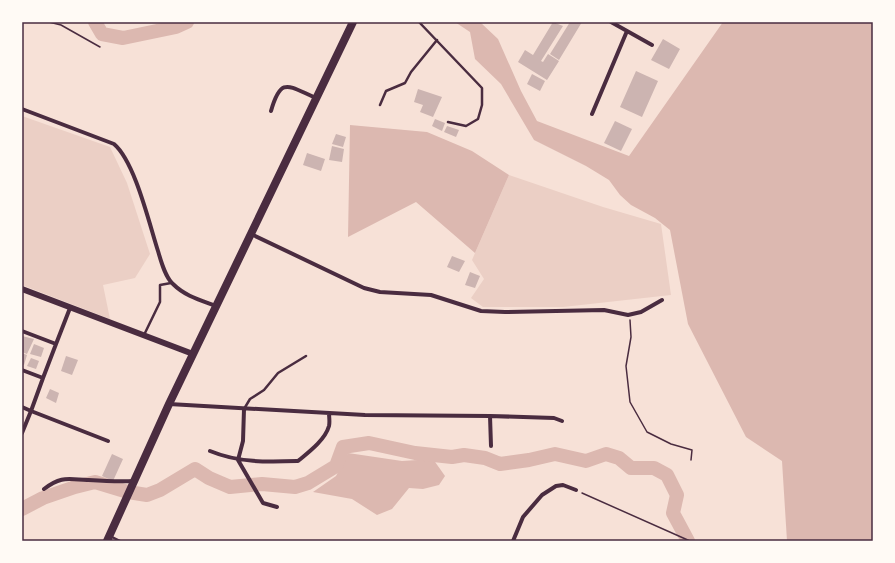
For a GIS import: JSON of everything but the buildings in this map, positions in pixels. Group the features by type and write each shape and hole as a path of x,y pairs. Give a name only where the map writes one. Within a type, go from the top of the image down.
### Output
{"main road":[{"path":"108,538 169,404 353,22"}],"street":[{"path":"611,22 652,45"},
{"path":"592,114 627,31"},
{"path":"271,111 278,92 284,87 292,88 316,98"},
{"path":"22,109 114,144 119,148 137,185 160,259 171,283 186,295 216,306"},
{"path":"251,234 355,284 380,292 431,295 481,311 546,312 604,310 628,314 641,312 662,300"},
{"path":"22,289 193,354"},
{"path":"22,432 70,308"},
{"path":"22,331 56,344"},
{"path":"22,370 43,378"},
{"path":"169,404 366,415 490,416 542,418 562,421"},
{"path":"22,407 108,440"},
{"path":"244,409 242,441 238,460 263,503 277,507"},
{"path":"210,451 238,460 298,461 314,447 329,426 329,413"},
{"path":"490,416 491,446"},
{"path":"44,489 54,481 72,478 132,484"},
{"path":"513,541 523,517 542,495 556,486 563,485 576,490"}],"lane":[{"path":"419,22 482,88 480,112 473,123 460,126 448,122"},
{"path":"380,104 386,91 405,83 411,72 437,40"},
{"path":"144,335 160,302 160,285 171,283"},
{"path":"244,409 250,399 264,390 278,372 306,356"},
{"path":"108,538 120,541"}],"path":[{"path":"49,22 61,25 100,47"},
{"path":"628,314 631,337 626,366 630,402 647,432 672,444 692,450 691,460"},
{"path":"576,490 690,541"}],"shaded area":[{"path":"455,22 480,22 498,39 521,91 537,121 629,156 723,22 873,22 873,541 787,541 782,461 746,437 688,324 670,230 655,218 631,205 620,195 609,180 586,166 534,140 501,84 475,59 470,32"},
{"path":"22,116 110,147 127,183 150,254 135,278 103,285 110,319 22,285"},
{"path":"350,125 427,132 472,151 509,175 475,253 416,202 348,237"},
{"path":"509,175 603,207 661,224 671,295 563,307 483,307 471,298 484,279 472,260"},
{"path":"348,453 402,461 433,459 445,476 439,485 423,489 409,488 392,509 377,515 352,499 313,492 336,476"}],"waterway":[{"path":"95,22 102,34 123,38 176,27 187,22"},
{"path":"22,509 43,498 95,482 128,492 147,495 160,490 195,469 209,478 230,487 262,484 295,487 308,483 336,466 343,447 369,443 415,453 452,457 464,455 485,458 500,464 529,460 555,454 586,461 606,454 619,458 631,468 654,468 667,475 677,495 673,513 688,541"}]}
